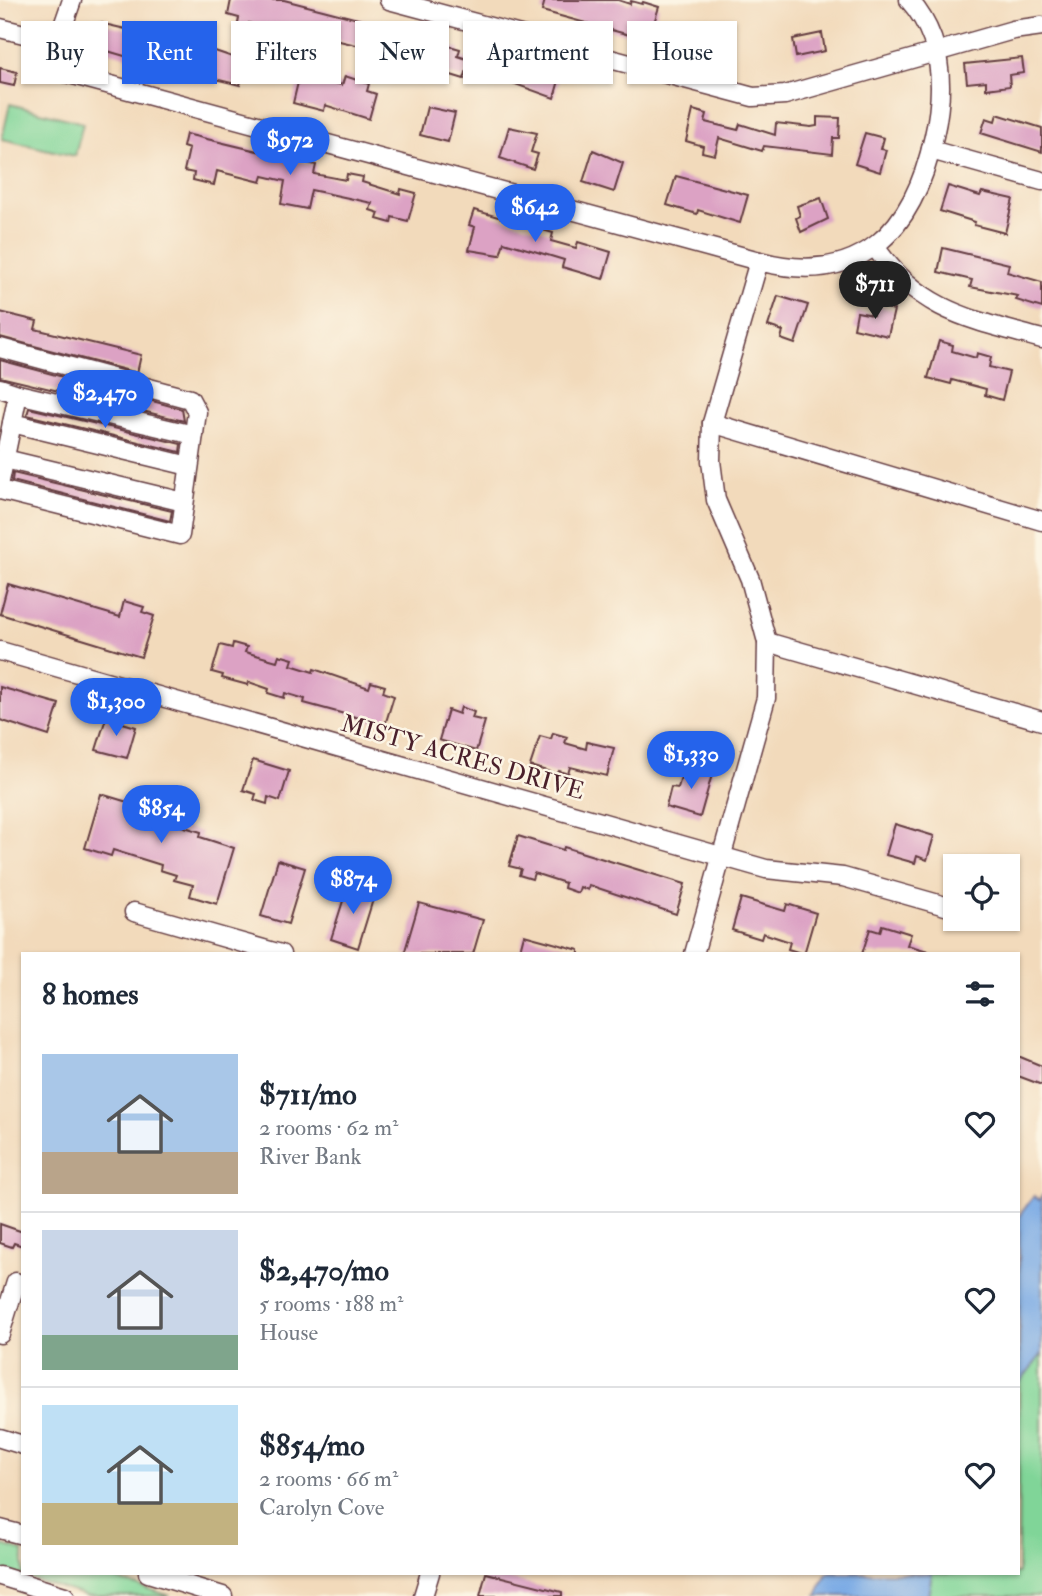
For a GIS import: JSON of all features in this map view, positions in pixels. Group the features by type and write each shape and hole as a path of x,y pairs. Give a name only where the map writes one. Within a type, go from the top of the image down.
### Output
{"street":[{"path":"65,21 72,0"},
{"path":"389,0 753,97 785,95 1013,30 1042,26"},
{"path":"107,84 759,261 801,270 841,263 875,247 887,237 909,209 918,192 931,150 942,93 936,53 922,17 909,0"},
{"path":"0,28 21,33"},
{"path":"931,150 1042,181"},
{"path":"875,247 908,284 943,310 1042,340"},
{"path":"695,952 766,698 767,642 750,579 716,500 711,461 712,423 759,261"},
{"path":"0,348 190,399 197,412 180,535 0,490"},
{"path":"0,388 194,435"},
{"path":"0,481 18,394"},
{"path":"12,423 189,466"},
{"path":"712,423 1042,520"},
{"path":"5,459 184,502"},
{"path":"767,642 1042,721"},
{"name":"MISTY ACRES DRIVE","path":"0,651 766,869 843,877 943,905"},
{"path":"134,912 274,952"},
{"path":"0,1334 13,1281"},
{"path":"0,1438 21,1444"},
{"path":"0,1529 21,1534"},
{"path":"155,1575 223,1596"},
{"path":"423,1596 429,1575"},
{"path":"0,1576 65,1596"}],"green space":[{"path":"10,104 83,123 75,156 2,139"},
{"path":"1042,1354 1042,1596 928,1596 932,1575 1020,1575 1020,1382"},
{"path":"0,1544 21,1550 21,1575 103,1575 171,1596 87,1596 0,1569"}],"water":[{"path":"1034,1196 1039,1200 1042,1196 1042,1354 1020,1382 1020,1215"},
{"path":"826,1575 932,1575 928,1596 817,1596"}],"building":[{"path":"231,0 284,0 366,21 355,21 355,45 341,41 341,21 238,21 239,18 228,15"},
{"path":"545,0 618,0 630,4 631,1 643,2 659,7 655,21 627,21 627,34 613,30 613,21 578,21 542,11"},
{"path":"108,25 122,28 122,55 108,51"},
{"path":"822,33 825,51 796,57 793,39"},
{"path":"449,46 460,49 458,56 463,58 463,79 449,74"},
{"path":"217,52 231,57 231,83 217,79"},
{"path":"1022,58 1024,73 1009,75 1010,86 986,89 986,81 967,83 965,64"},
{"path":"0,68 17,72 14,86 0,83"},
{"path":"345,76 355,79 355,84 369,84 367,91 376,94 369,119 325,105 324,111 293,103 298,84 342,85"},
{"path":"515,84 558,84 554,98"},
{"path":"427,107 455,113 448,142 420,135"},
{"path":"693,110 707,114 705,122 738,130 740,124 775,135 776,123 811,127 817,126 817,117 840,118 839,138 833,138 832,154 764,146 762,151 719,138 715,155 702,152 703,146 686,141"},
{"path":"997,114 1042,128 1042,152 981,133 986,118 995,121"},
{"path":"509,127 537,133 531,152 538,154 533,169 500,158"},
{"path":"865,133 884,138 881,149 886,150 880,172 855,164"},
{"path":"186,134 316,165 314,174 346,180 347,174 363,177 362,182 400,194 401,189 416,193 408,221 392,217 391,223 377,219 379,213 370,210 372,203 311,190 307,209 281,204 285,181 263,176 261,182 217,171 214,185 193,180 194,173 184,171 189,149 183,147"},
{"path":"593,150 623,163 614,192 583,182"},
{"path":"676,176 748,195 740,223 698,210 697,214 667,205"},
{"path":"948,186 980,196 982,192 1013,199 1005,233 974,225 975,222 940,211"},
{"path":"821,198 828,219 801,232 796,218 800,216 797,206"},
{"path":"474,210 553,233 551,241 576,248 578,242 611,252 603,279 562,267 564,260 504,242 500,255 469,250 475,227 469,225"},
{"path":"943,248 1009,264 1007,272 1042,282 1042,308 1016,300 1018,296 970,287 972,280 938,272"},
{"path":"778,296 808,305 795,344 781,339 783,331 768,326"},
{"path":"875,305 894,310 888,336 854,328 857,312 873,315"},
{"path":"0,312 37,321 35,329 141,355 137,373 0,337"},
{"path":"939,341 953,345 952,351 976,358 977,353 991,357 989,367 1009,372 1002,400 985,395 986,389 952,380 951,384 928,378"},
{"path":"0,360 182,409 184,421 0,377"},
{"path":"29,408 181,444 180,452 27,415"},
{"path":"13,473 172,511 170,521 12,481"},
{"path":"8,584 120,617 124,601 144,607 142,612 154,616 141,657 0,614"},
{"path":"233,643 247,647 245,652 277,661 279,655 293,659 291,665 313,672 314,669 369,688 371,682 385,686 383,692 394,696 385,725 304,703 305,699 285,693 284,698 268,693 269,689 249,682 248,685 222,678 223,675 212,672 220,645 232,648"},
{"path":"0,687 59,704 49,736 0,720"},
{"path":"461,707 474,712 472,718 485,721 476,751 439,740 448,710 459,714"},
{"path":"106,718 136,727 127,758 96,750"},
{"path":"553,733 567,737 565,743 586,749 587,742 614,748 607,776 570,767 568,774 559,771 557,774 530,766 540,736 551,739"},
{"path":"253,760 289,771 280,801 268,797 267,804 254,800 256,794 243,790"},
{"path":"685,763 713,771 700,817 666,807 671,787 678,788"},
{"path":"101,794 167,814 165,821 201,832 200,837 234,848 217,904 190,896 193,885 174,880 176,875 160,870 161,865 113,850 111,856 85,848"},
{"path":"895,824 934,836 927,860 917,856 915,863 886,855"},
{"path":"518,836 563,850 564,847 685,884 676,914 589,885 588,890 580,887 578,893 564,888 565,883 534,873 532,879 519,875 521,869 509,866"},
{"path":"278,860 305,868 288,924 261,916"},
{"path":"348,885 375,893 358,948 331,939"},
{"path":"741,898 785,911 787,904 816,913 805,952 788,949 790,942 763,933 761,939 732,930"},
{"path":"419,903 483,920 474,952 405,952"},
{"path":"882,925 911,934 907,945 928,952 863,952 870,929 880,932"},
{"path":"524,935 579,950 579,952 520,952"},
{"path":"1020,1057 1042,1066 1042,1085 1020,1077"},
{"path":"0,1224 21,1231 21,1245 14,1243 12,1247 0,1243"},
{"path":"485,1575 562,1592 562,1596 480,1596"}]}
